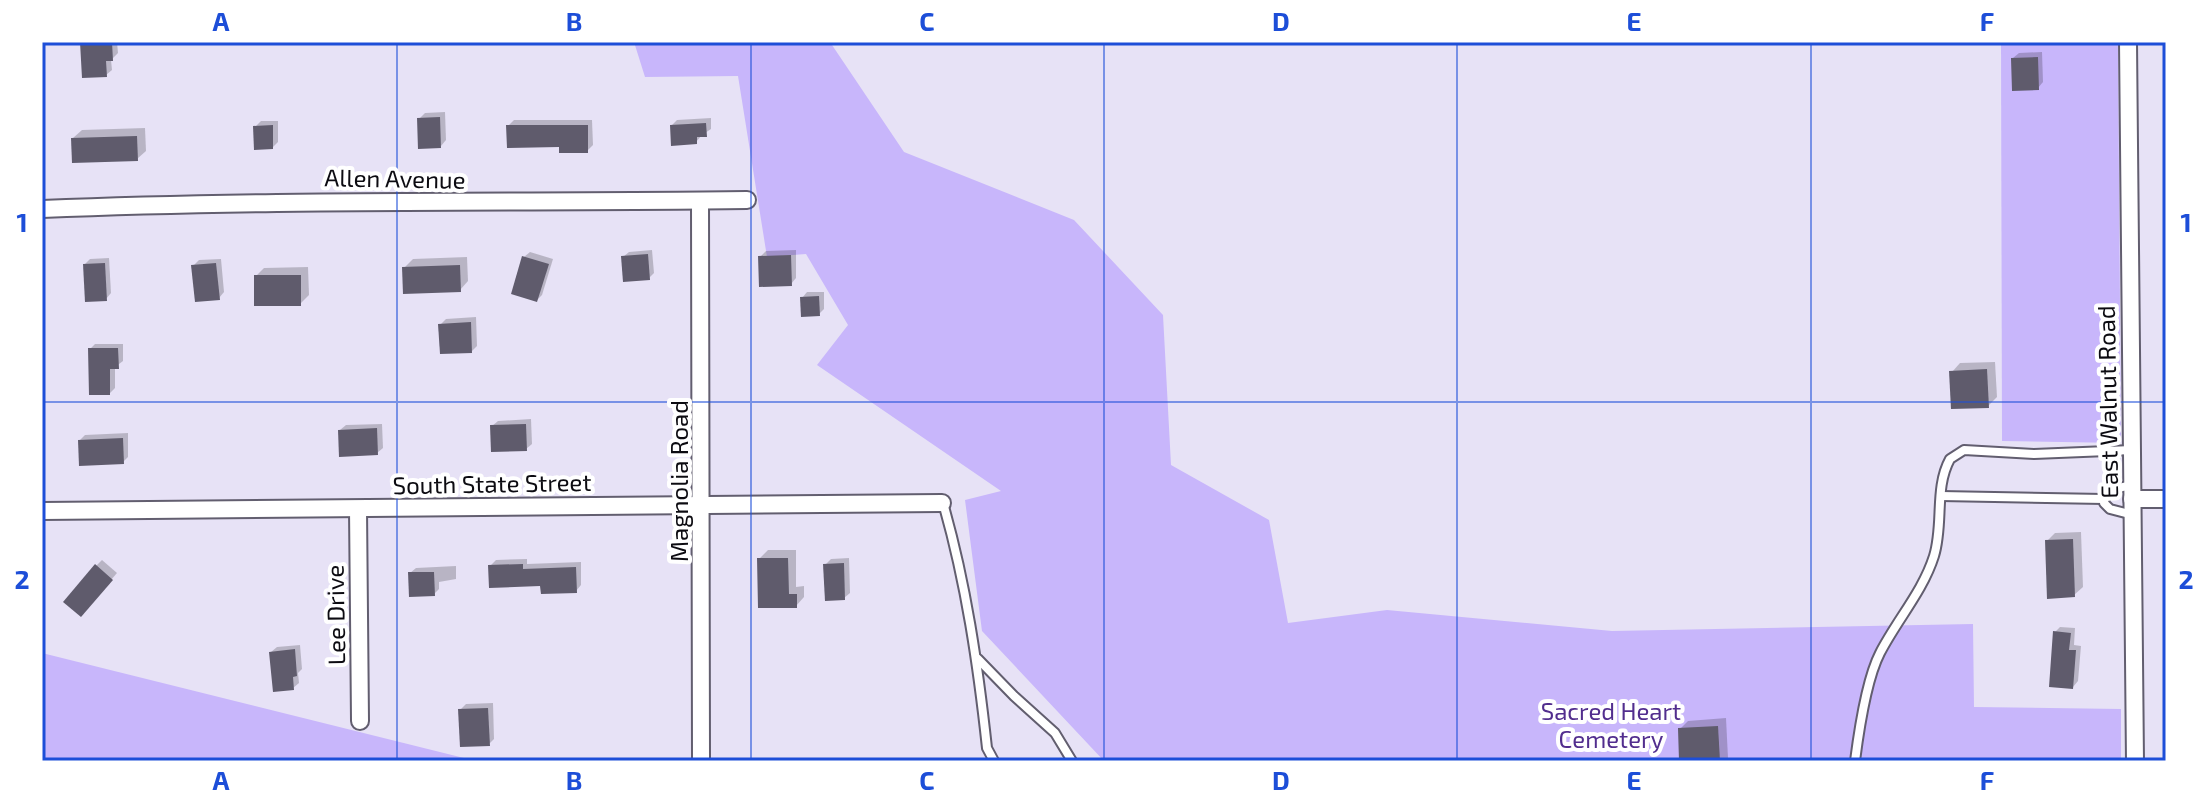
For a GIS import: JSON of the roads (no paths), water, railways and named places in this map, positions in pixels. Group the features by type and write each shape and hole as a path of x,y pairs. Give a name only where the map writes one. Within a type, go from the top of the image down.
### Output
{"street":[{"name":"East Walnut Road","path":"2128,42 2135,761"},
{"name":"Allen Avenue","path":"42,209 301,201 747,200"},
{"name":"Magnolia Road","path":"700,201 701,761"},
{"path":"2132,500 2166,499"},
{"name":"South State Street","path":"42,511 942,503"},
{"name":"Lee Drive","path":"358,509 360,721"}],"lane":[{"path":"1855,761 1859,727 1879,655 1927,575 1935,553 1941,496 1950,459 1964,450 2034,454 2132,450"},
{"path":"1941,496 2104,499 2114,490 2132,500"},
{"path":"2104,499 2110,509 2132,500"},
{"path":"942,503 954,540 977,658 987,748 994,761"},
{"path":"977,658 1055,733 1072,761"}],"park label":[{"name":"Sacred Heart Cemetery","path":"1611,724"}]}
